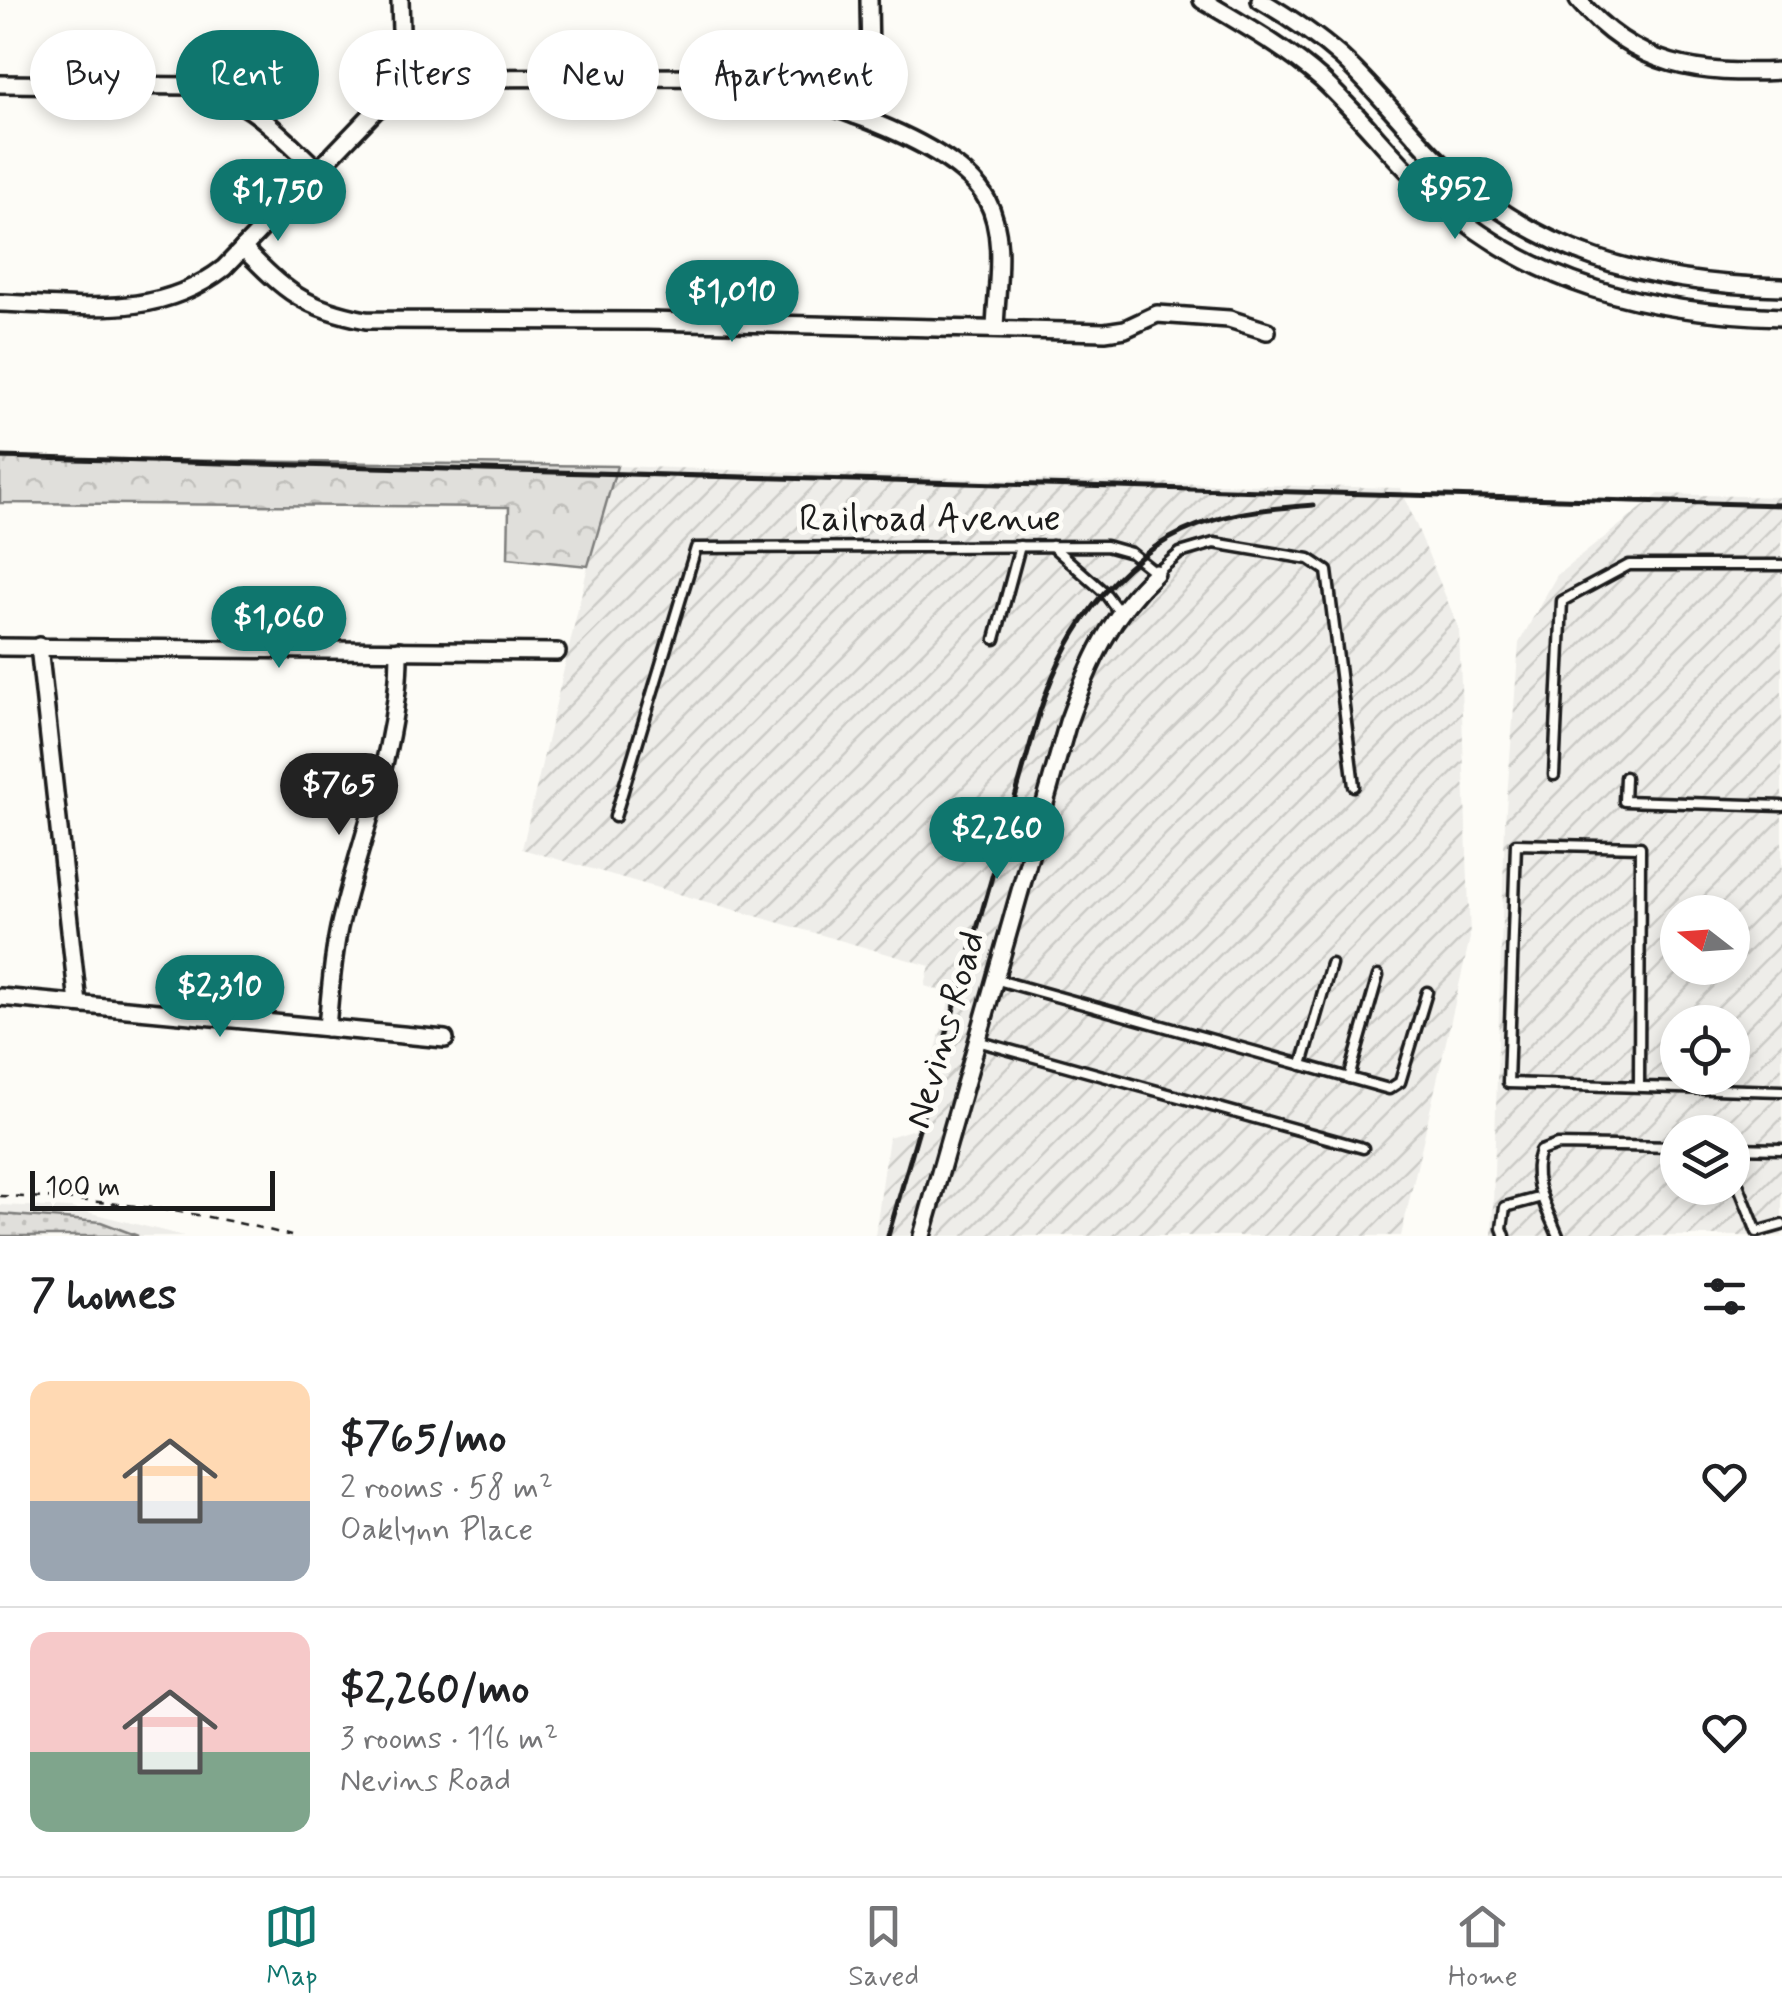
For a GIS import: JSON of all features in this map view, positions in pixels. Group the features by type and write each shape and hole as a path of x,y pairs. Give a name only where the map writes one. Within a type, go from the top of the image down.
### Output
{"street":[{"path":"400,0 401,30"},
{"path":"869,0 870,30"},
{"path":"1202,0 1231,7 1321,79 1414,177 1457,216 1505,248 1558,276 1616,296 1676,310 1782,317"},
{"path":"1260,0 1291,18 1340,57 1435,156 1520,223 1569,248 1625,268 1680,281 1782,287"},
{"path":"1578,0 1628,43 1677,65 1728,74 1782,72"},
{"path":"507,77 679,75"},
{"path":"0,84 214,89 250,108 318,170"},
{"path":"0,303 132,306 155,303 204,284 366,120"},
{"path":"867,120 949,162 988,201 997,234 995,329"},
{"path":"243,248 271,277 305,303 366,320 647,321 1105,332 1124,329 1156,314 1247,322 1267,331"},
{"path":"1558,276 1569,248"},
{"name":"Nevins Road","path":"922,1236 1068,722 1095,651 1119,612 1156,572"},
{"path":"39,646 78,1004"},
{"path":"0,647 557,652"},
{"path":"327,1028 338,932 388,744 396,702 399,650"},
{"path":"0,997 444,1039"}],"lane":[{"path":"1156,572 1180,553 1214,543 1309,559 1327,571 1354,786"},
{"path":"994,639 1020,546"},
{"path":"1052,546 1104,592 1119,612"},
{"name":"Railroad Avenue","path":"615,818 696,548 1119,549 1141,558 1156,572"},
{"path":"1554,774 1562,601 1629,565 1782,566"},
{"path":"1624,777 1624,801 1782,806"},
{"path":"1639,1085 1640,847 1516,844 1508,1083 1782,1092"},
{"path":"1302,1065 1331,964"},
{"path":"1349,1078 1378,976"},
{"path":"994,979 1389,1089 1400,1082 1427,992"},
{"path":"977,1041 1363,1148"},
{"path":"1558,1236 1534,1166 1540,1151 1547,1147 1660,1147"},
{"path":"1750,1148 1782,1149"},
{"path":"1505,1236 1505,1207 1542,1197"},
{"path":"1746,1205 1757,1232 1782,1225"}],"path":[{"path":"0,1196 230,1218 292,1236"}],"shaded area":[{"path":"617,466 1401,488 1459,629 1470,938 1401,1236 875,1236 889,1137 914,1129 951,994 925,986 930,966 522,849 588,566"},
{"path":"1659,494 1782,497 1782,1236 1492,1236 1505,822 1519,643 1557,575"},
{"path":"0,1205 71,1208 184,1236 0,1236"}],"green space":[{"path":"0,458 617,466 588,566 508,558 509,507 0,503"},
{"path":"0,1214 101,1222 138,1236 0,1236"}],"railway":[{"path":"0,457 1782,505"},
{"path":"888,1236 1040,711 1066,649 1103,593 1127,569 1182,532 1226,517 1313,505"}]}
